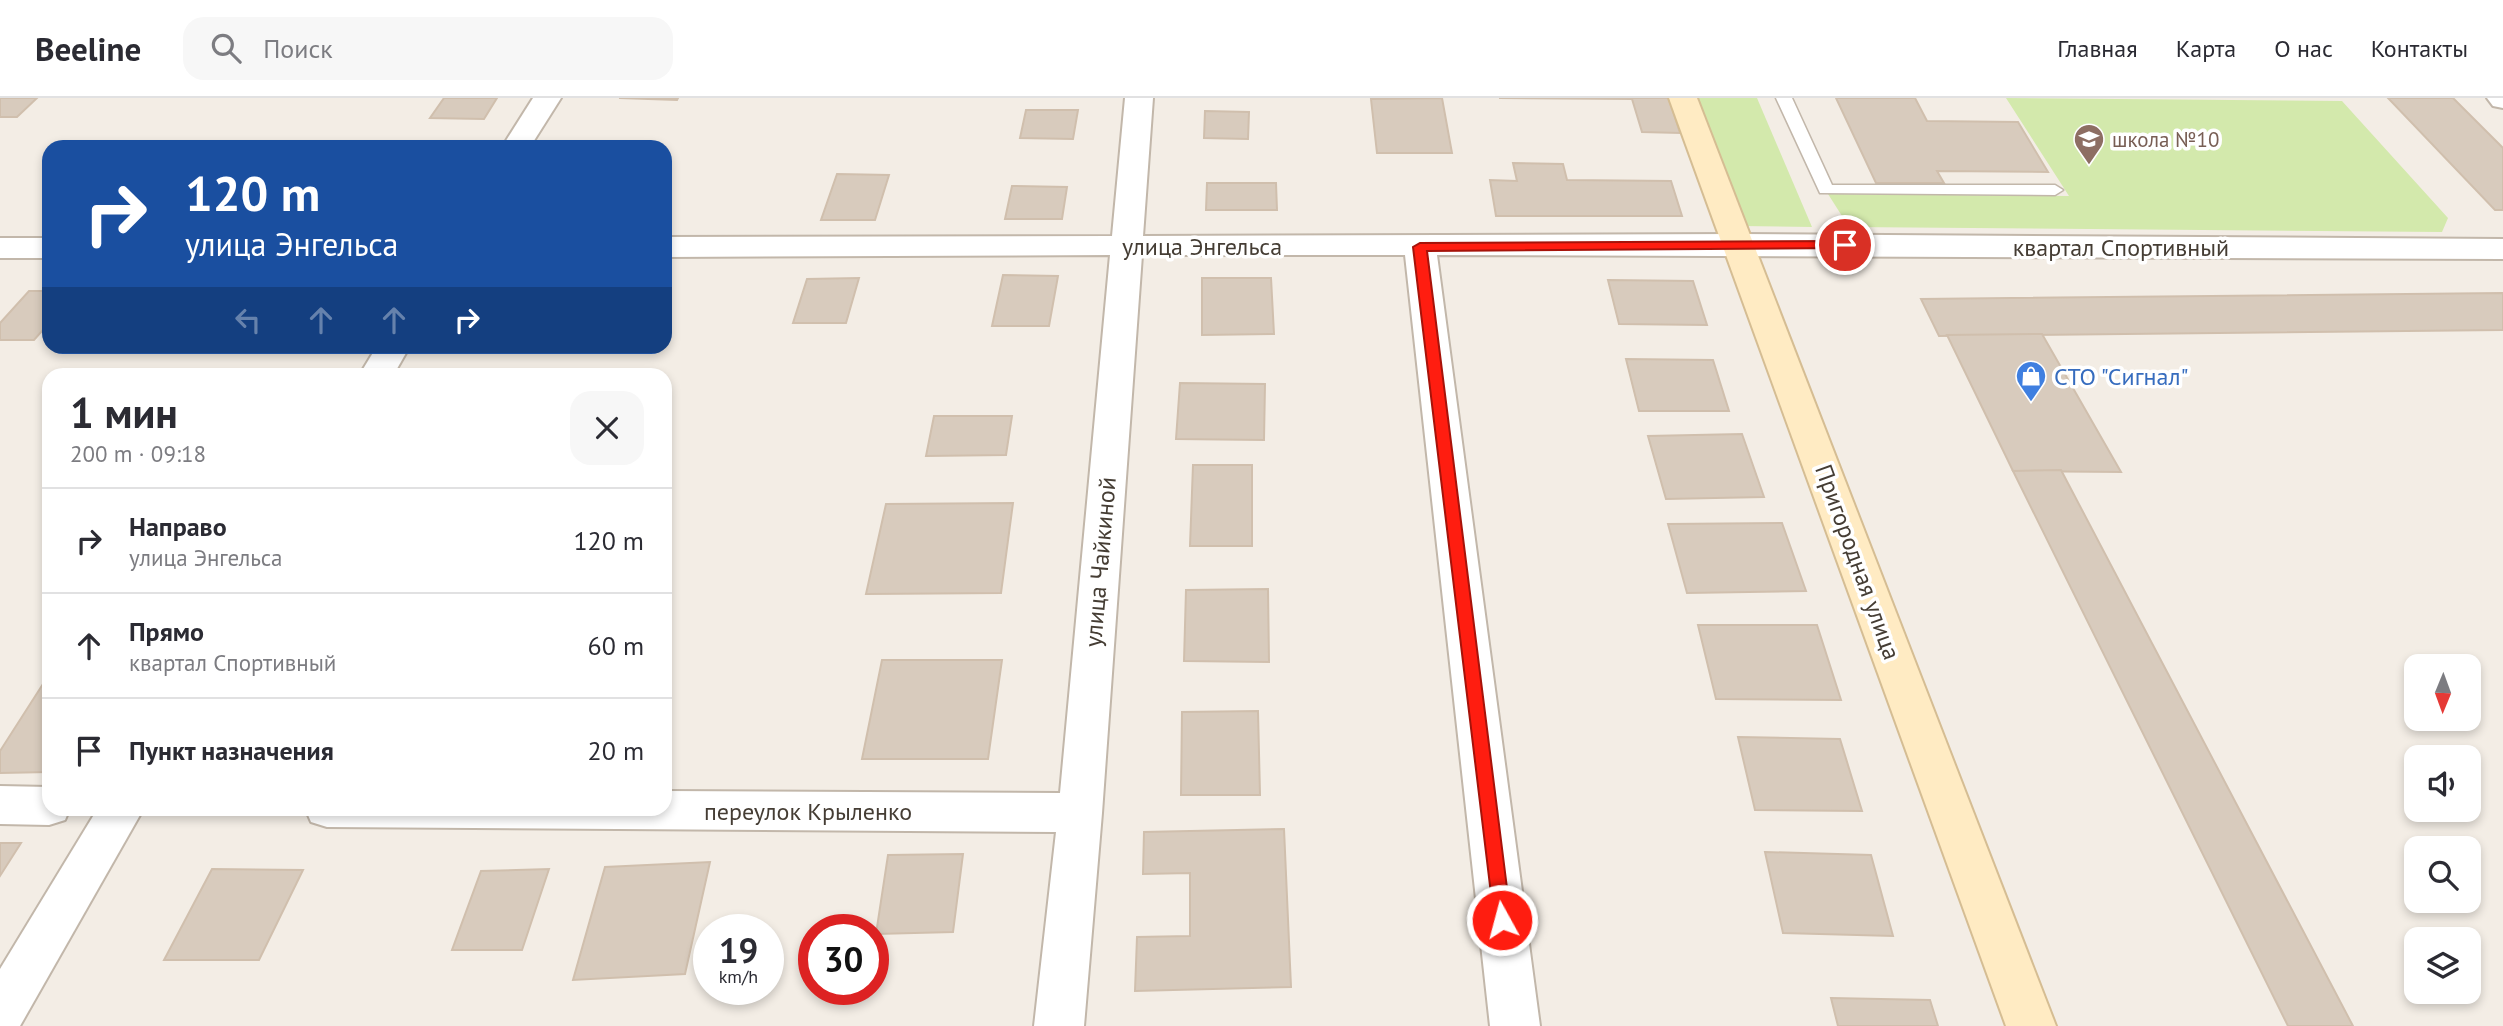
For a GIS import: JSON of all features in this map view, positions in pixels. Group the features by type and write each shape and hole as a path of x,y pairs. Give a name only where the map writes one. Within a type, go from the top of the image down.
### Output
{"street":[{"path":"520,140 547,98"},
{"name":"улица Чайкиной","path":"1059,1026 1080,813 1139,98"},
{"name":"Пригородная улица","path":"1683,98 2031,1026"},
{"name":"улица Энгельса","path":"672,247 1420,247 1739,244"},
{"name":"квартал Спортивный","path":"1739,244 2503,249"},
{"path":"1420,247 1515,1026"},
{"path":"0,248 42,248"},
{"path":"0,805 42,806"},
{"name":"переулок Крыленко","path":"672,810 1080,813"},
{"path":"0,1014 117,816"}],"lane":[{"path":"1784,98 1826,190 2055,190"}],"green space":[{"path":"1692,98 1757,98 1812,227 1740,226"},
{"path":"2006,98 2342,101 2448,218 2442,232 1849,227 1828,194 2069,196"}],"building":[{"path":"0,98 37,98 17,117 0,117"},
{"path":"444,98 497,98 484,119 430,118"},
{"path":"619,98 678,98 677,100"},
{"path":"1442,98 1452,153 1377,153 1371,99"},
{"path":"1499,98 1669,98 1680,133 1642,132 1632,99"},
{"name":"школа №10","path":"1836,98 1915,98 1927,121 2018,122 2048,172 1937,171 1944,183 1876,183"},
{"path":"2388,98 2453,98 2503,148 2503,210 2495,210"},
{"path":"1026,110 1078,110 1073,139 1020,138"},
{"path":"1205,111 1249,112 1248,139 1204,138"},
{"path":"1513,163 1563,164 1567,180 1671,181 1682,216 1496,216 1490,180 1517,181"},
{"path":"837,174 889,175 875,220 821,220"},
{"path":"1207,183 1276,183 1277,210 1206,210"},
{"path":"1012,186 1067,187 1062,219 1005,219"},
{"path":"1003,275 1058,276 1049,326 992,326"},
{"path":"859,278 846,323 793,323 807,279"},
{"path":"1202,278 1271,278 1274,334 1202,335"},
{"path":"1608,280 1693,281 1707,325 1619,324"},
{"path":"29,291 42,291 42,331 34,340 0,340 0,323"},
{"path":"2503,293 2503,330 1939,336 1921,299"},
{"name":"СТО \"Сигнал\"","path":"2042,334 2121,472 2013,471 1947,335"},
{"path":"1626,359 1713,360 1729,411 1639,411"},
{"path":"1180,383 1265,384 1264,440 1176,439"},
{"path":"934,416 1012,416 1006,455 926,456"},
{"path":"1742,434 1764,497 1666,499 1648,436"},
{"path":"1193,465 1252,465 1252,546 1190,546"},
{"path":"2061,470 2353,1026 2288,1026 2013,471"},
{"path":"1013,503 1001,593 866,594 886,504"},
{"path":"1782,523 1806,591 1687,593 1668,524"},
{"path":"1268,589 1269,662 1184,661 1186,590"},
{"path":"1698,625 1817,625 1841,700 1716,699"},
{"path":"882,660 1002,660 988,759 862,759"},
{"path":"42,686 42,772 0,773 0,751"},
{"path":"1258,711 1260,795 1181,795 1182,712"},
{"path":"1738,737 1840,739 1862,811 1755,810"},
{"path":"1284,829 1291,987 1135,991 1137,937 1190,936 1190,873 1143,874 1144,832"},
{"path":"0,843 21,843 0,876"},
{"path":"1765,852 1871,855 1893,936 1783,933"},
{"path":"963,854 953,932 889,934 889,914 879,914 888,855"},
{"path":"710,862 698,914 693,914 693,938 685,974 573,980 605,867"},
{"path":"212,869 303,870 259,960 164,960"},
{"path":"549,869 522,950 452,950 481,871"},
{"path":"1831,998 1930,1000 1938,1026 1838,1026"}],"place":[{"name":"школа №10","path":"2089,166"},
{"name":"СТО \"Сигнал\"","path":"2031,403"}],"route":[{"path":"1502,920 1420,247 1845,245"}]}
